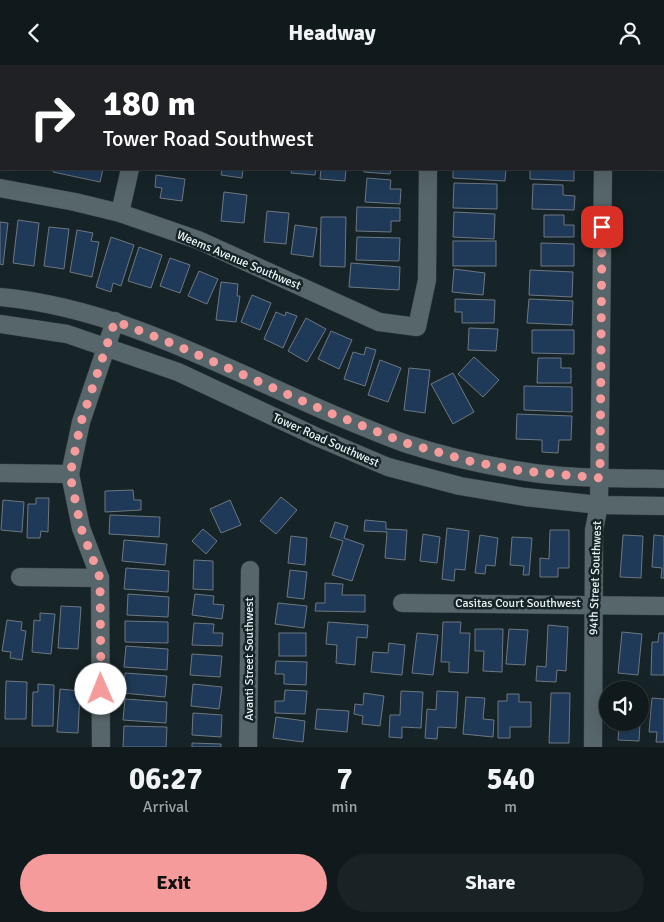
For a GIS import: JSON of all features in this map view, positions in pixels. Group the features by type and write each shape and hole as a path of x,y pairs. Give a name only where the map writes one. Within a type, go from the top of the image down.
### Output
{"street":[{"path":"120,213 130,170"},
{"name":"Weems Avenue Southwest","path":"0,188 75,202 120,213 198,240 379,322 417,327 427,280 428,170"},
{"name":"94th Street Southwest","path":"593,747 594,530 599,505 600,478 603,170"},
{"name":"Tower Road Southwest","path":"0,297 68,308 115,321 171,343 330,413 406,443 469,461 522,471 600,478 664,479"},
{"path":"101,747 100,578 81,528 70,475 81,422 115,321"},
{"name":"Tower Road Southwest","path":"0,324 67,334 178,372 317,437 388,467 469,487 525,497 599,505 664,506"},
{"path":"0,473 70,475"},
{"name":"Avanti Street Southwest","path":"248,747 250,570"},
{"path":"20,577 100,578"},
{"name":"Casitas Court Southwest","path":"402,603 664,606"}],"building":[{"path":"54,170 103,170 100,182 53,172"},
{"path":"222,170 243,170 242,178 221,175"},
{"path":"292,170 316,170 315,175 291,173"},
{"path":"321,170 346,170 345,181 320,179"},
{"path":"364,170 391,170 390,174 364,172"},
{"path":"453,170 506,170 505,181 453,178"},
{"path":"530,170 574,170 574,181 530,179"},
{"path":"156,175 185,179 182,201 160,198 162,188 155,187"},
{"path":"367,178 391,180 390,189 401,189 400,204 365,202"},
{"path":"454,183 497,184 497,209 453,208"},
{"path":"533,184 563,185 563,195 575,196 574,210 532,209"},
{"path":"224,192 247,195 244,223 221,221"},
{"path":"357,207 400,208 400,221 391,221 391,232 356,231"},
{"path":"267,211 289,213 286,244 264,242"},
{"path":"454,212 495,214 494,239 453,237"},
{"path":"544,215 564,215 564,225 574,225 574,237 544,237"},
{"path":"321,217 346,217 345,267 320,266"},
{"path":"18,220 39,223 34,266 13,263"},
{"path":"0,222 8,223 3,265 0,264"},
{"path":"295,225 317,228 313,257 291,254"},
{"path":"49,227 69,229 64,269 44,266"},
{"path":"77,230 93,233 91,241 99,242 92,277 70,272"},
{"path":"111,237 134,245 121,286 113,283 111,292 96,287"},
{"path":"357,237 400,238 399,261 356,260"},
{"path":"453,241 496,241 496,266 453,266"},
{"path":"541,243 574,244 574,266 541,266"},
{"path":"139,247 162,255 151,288 128,281"},
{"path":"170,258 190,265 180,293 160,286"},
{"path":"351,263 400,267 399,290 349,287"},
{"path":"454,269 485,273 483,295 452,292"},
{"path":"530,270 573,272 572,297 529,295"},
{"path":"199,271 218,279 207,304 188,296"},
{"path":"221,282 238,284 237,296 240,296 236,322 216,320"},
{"path":"252,295 271,303 260,330 241,322"},
{"path":"455,299 495,300 494,323 462,323 462,312 455,312"},
{"path":"529,299 573,301 572,325 527,323"},
{"path":"276,312 285,316 286,312 297,316 283,348 264,339"},
{"path":"306,318 326,329 307,362 288,351"},
{"path":"469,328 498,329 496,351 468,350"},
{"path":"532,330 574,330 574,354 532,353"},
{"path":"331,331 352,340 339,369 318,359"},
{"path":"366,347 376,350 365,386 344,379 353,352 364,355"},
{"path":"474,357 499,380 483,397 458,374"},
{"path":"538,358 561,358 561,368 571,368 571,383 537,383"},
{"path":"380,360 401,368 388,402 368,395"},
{"path":"409,368 430,370 425,413 404,410"},
{"path":"453,373 474,412 453,424 431,384"},
{"path":"524,386 572,387 572,412 524,410"},
{"path":"517,414 572,416 571,440 559,440 558,453 542,452 542,440 516,439"},
{"path":"133,490 134,500 141,500 141,510 105,512 105,491"},
{"path":"281,497 297,510 276,534 260,521"},
{"path":"36,498 49,498 48,532 41,531 40,538 27,538 28,504 36,504"},
{"path":"3,500 24,502 22,532 1,530"},
{"path":"230,500 241,525 221,533 210,509"},
{"path":"110,515 160,517 159,537 109,534"},
{"path":"365,520 386,522 386,529 407,530 405,560 385,558 387,532 364,531"},
{"path":"335,522 348,526 344,538 364,545 352,581 332,575 343,541 330,537"},
{"path":"447,528 469,531 465,570 455,569 454,581 442,579"},
{"path":"203,529 217,541 206,554 192,541"},
{"path":"550,530 569,530 569,568 558,568 558,577 540,577 540,558 549,559"},
{"path":"423,534 440,537 437,563 420,561"},
{"path":"480,535 498,538 495,566 486,565 485,574 475,573"},
{"path":"623,535 643,536 641,578 620,577"},
{"path":"654,535 664,536 664,578 661,578 662,568 652,567"},
{"path":"291,536 307,538 305,565 288,563"},
{"path":"512,537 532,538 529,575 523,575 524,566 510,565"},
{"path":"124,540 167,544 165,565 122,561"},
{"path":"194,560 213,561 213,590 193,589"},
{"path":"126,568 169,571 168,592 124,589"},
{"path":"290,570 307,572 304,599 287,597"},
{"path":"325,583 343,584 342,595 365,595 365,612 315,611 316,603 325,603"},
{"path":"128,594 169,597 168,617 127,615"},
{"path":"195,594 214,596 213,604 224,605 222,619 192,615"},
{"path":"278,603 307,606 304,628 275,624"},
{"path":"61,606 81,607 78,649 58,648"},
{"path":"40,613 55,614 51,654 32,652 34,620 40,621"},
{"path":"7,620 22,622 21,630 26,631 22,660 10,658 11,652 2,651"},
{"path":"125,621 168,622 168,643 125,642"},
{"path":"328,622 368,625 367,638 357,637 355,665 336,663 337,645 326,644"},
{"path":"443,622 461,622 460,633 470,633 468,673 449,672 449,662 441,662"},
{"path":"194,623 214,624 213,633 223,633 222,646 192,645"},
{"path":"548,625 568,627 566,671 557,670 556,682 536,681 537,666 546,667"},
{"path":"475,629 503,629 502,672 483,671 484,651 475,651"},
{"path":"509,629 528,630 525,665 506,664"},
{"path":"622,632 642,634 638,675 618,673"},
{"path":"279,633 306,633 306,656 279,656"},
{"path":"417,633 438,635 433,675 412,673"},
{"path":"659,633 664,633 664,675 651,675 652,642 658,642"},
{"path":"389,643 405,645 402,675 371,672 373,652 388,653"},
{"path":"126,646 168,649 167,670 124,667"},
{"path":"192,654 222,656 220,677 190,675"},
{"path":"276,661 307,662 306,685 284,684 284,674 275,674"},
{"path":"125,673 167,676 165,697 123,693"},
{"path":"6,681 27,682 26,719 5,719"},
{"path":"38,684 54,685 53,726 32,726 33,692 38,692"},
{"path":"193,684 222,687 219,709 191,706"},
{"path":"60,689 80,691 78,733 57,732"},
{"path":"285,690 307,691 305,714 275,713 275,701 284,701"},
{"path":"401,691 423,692 421,728 402,727 402,738 389,737 390,715 400,715"},
{"path":"437,691 458,692 456,728 438,727 437,739 425,738 427,709 436,710"},
{"path":"364,693 384,696 380,726 362,724 363,716 354,714 355,704 363,705"},
{"path":"551,693 570,693 569,743 549,743"},
{"path":"507,694 519,694 519,702 531,702 531,727 510,727 510,738 498,738 498,701 507,701"},
{"path":"466,697 485,698 483,719 494,720 493,737 463,734"},
{"path":"652,698 664,699 664,742 656,742 657,732 649,732"},
{"path":"125,699 167,702 166,723 123,720"},
{"path":"317,709 349,711 347,732 315,729"},
{"path":"193,713 222,715 221,737 192,735"},
{"path":"276,717 305,721 303,742 273,738"},
{"path":"124,726 167,727 166,747 123,747"},
{"path":"619,731 640,731 639,741 618,740"},
{"path":"192,743 221,744 221,747 192,747"}],"route":[{"path":"101,689 100,578 81,528 70,475 81,422 115,321 171,343 330,413 406,443 469,461 522,471 600,478 602,227"}]}
